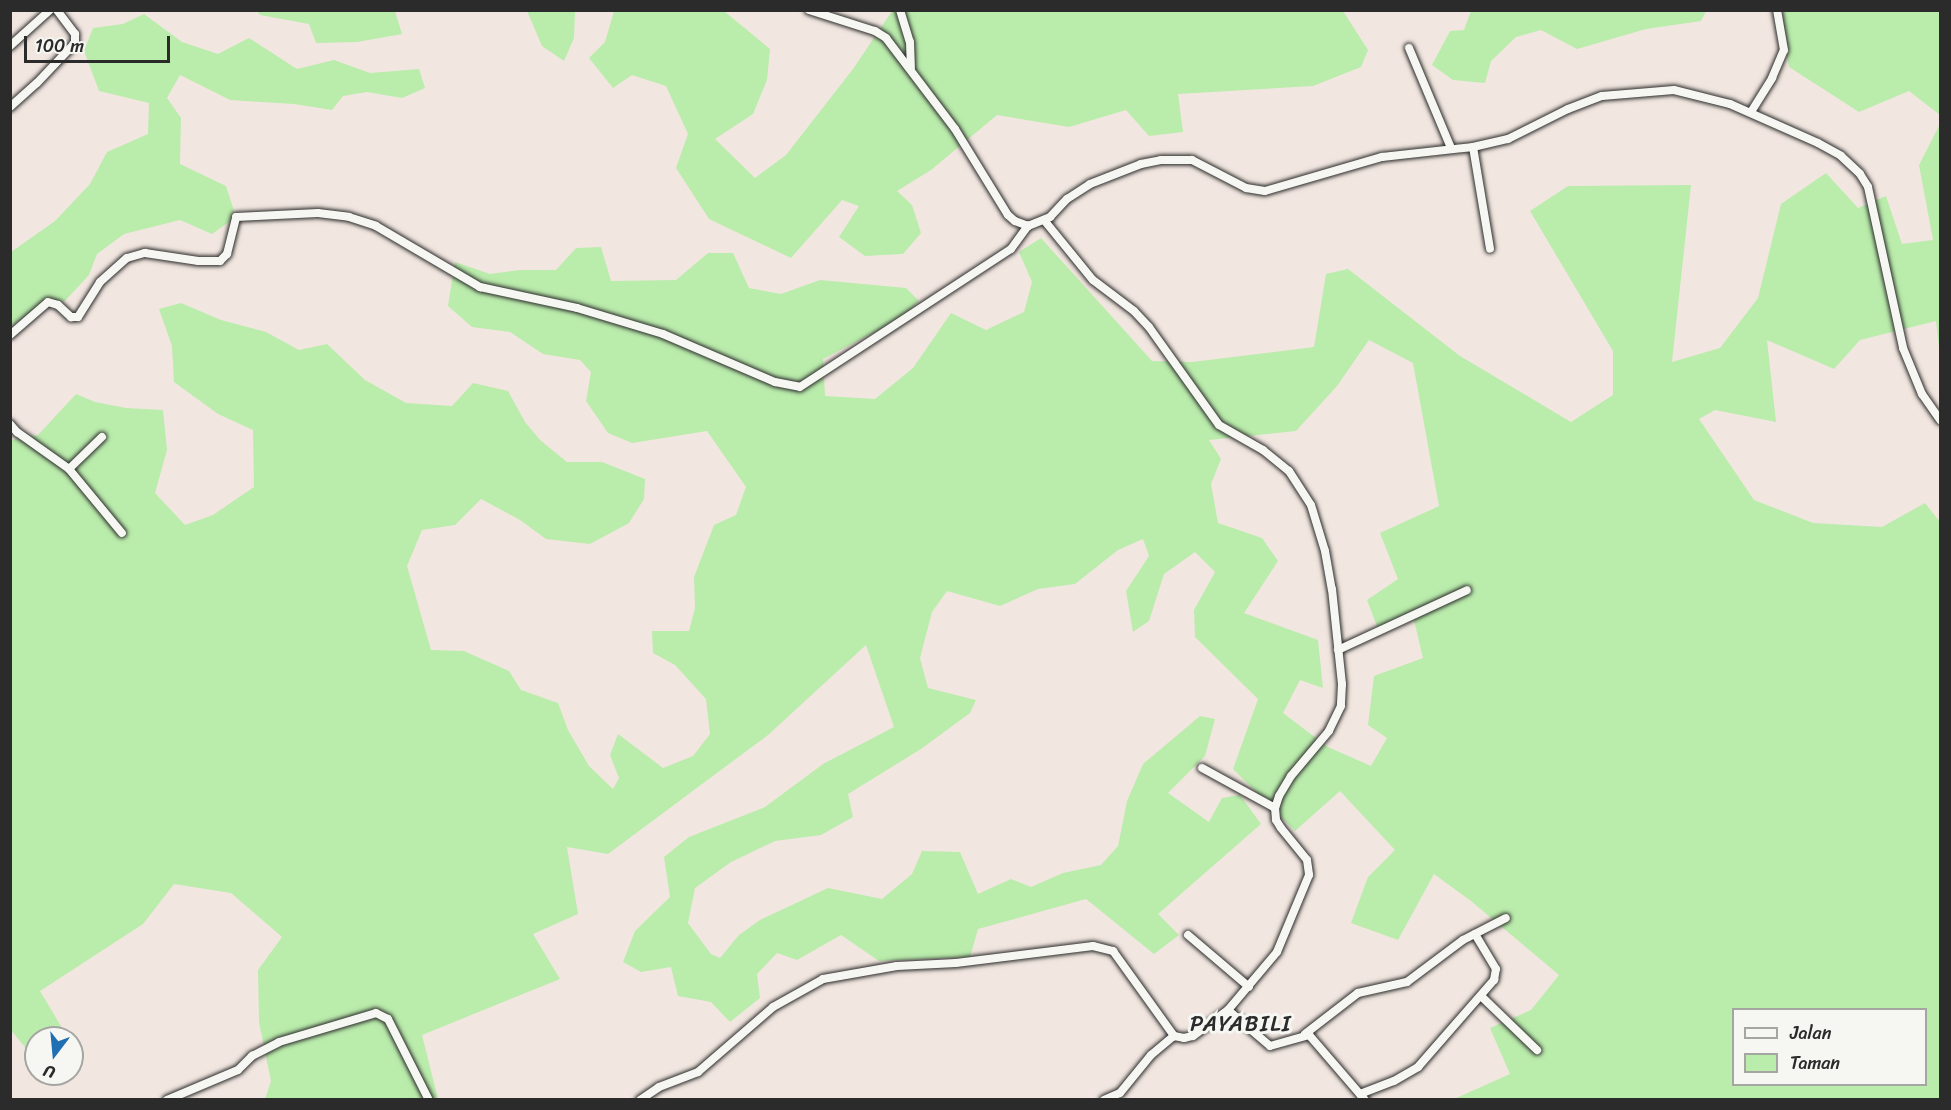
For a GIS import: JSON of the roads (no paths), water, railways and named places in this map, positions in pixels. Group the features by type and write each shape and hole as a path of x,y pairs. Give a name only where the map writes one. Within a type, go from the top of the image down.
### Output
{"street":[{"path":"10,46 50,10"},
{"path":"10,107 37,83 75,43 75,34 57,10"},
{"path":"809,10 881,33 911,68 955,129 1008,215 1015,221 1028,226"},
{"path":"900,10 910,42 911,68"},
{"path":"1751,112 1772,78 1784,50 1777,10"},
{"path":"1409,48 1451,148"},
{"path":"10,335 48,302 58,305 71,317 78,317 100,282 127,258 152,253 198,261 220,261 227,254 236,217 318,213 349,217 376,226 480,287 577,308 663,334 776,382 800,387 1011,249 1028,226 1044,220 1067,199 1090,184 1130,168 1161,160 1179,159 1203,164 1257,191 1382,157 1473,147 1508,139 1582,102 1620,93 1656,90 1683,91 1751,112 1841,156 1864,180 1868,187 1903,348 1922,394 1941,420"},
{"path":"1473,147 1490,249"},
{"path":"640,1100 659,1087 698,1072 746,1029 804,989 823,979 897,966 956,963 1104,947 1113,951 1174,1036 1184,1038 1193,1036 1228,1010 1281,945 1309,875 1307,860 1281,828 1276,819 1275,808 1291,776 1329,731 1337,716 1342,696 1325,551 1311,505 1299,485 1277,460 1225,430 1213,419 1149,327 1134,311 1093,280 1044,220"},
{"path":"10,424 17,432 53,455 69,469 122,533"},
{"path":"69,469 102,437"},
{"path":"1338,650 1467,590"},
{"path":"1202,768 1275,808"},
{"path":"1228,1010 1269,1046 1275,1047 1305,1034 1358,993 1407,982 1475,934 1506,918"},
{"path":"1305,1034 1313,1037 1363,1097 1418,1067 1494,980 1496,969 1475,934"},
{"path":"1188,935 1249,987"},
{"path":"1481,996 1538,1050"},
{"path":"173,1098 238,1070 252,1056 279,1042 376,1014 388,1019 429,1100"},
{"path":"1104,1100 1115,1098 1151,1055 1174,1036"}],"district":[{"name":"PAYABILI","path":"1241,1024"}]}
